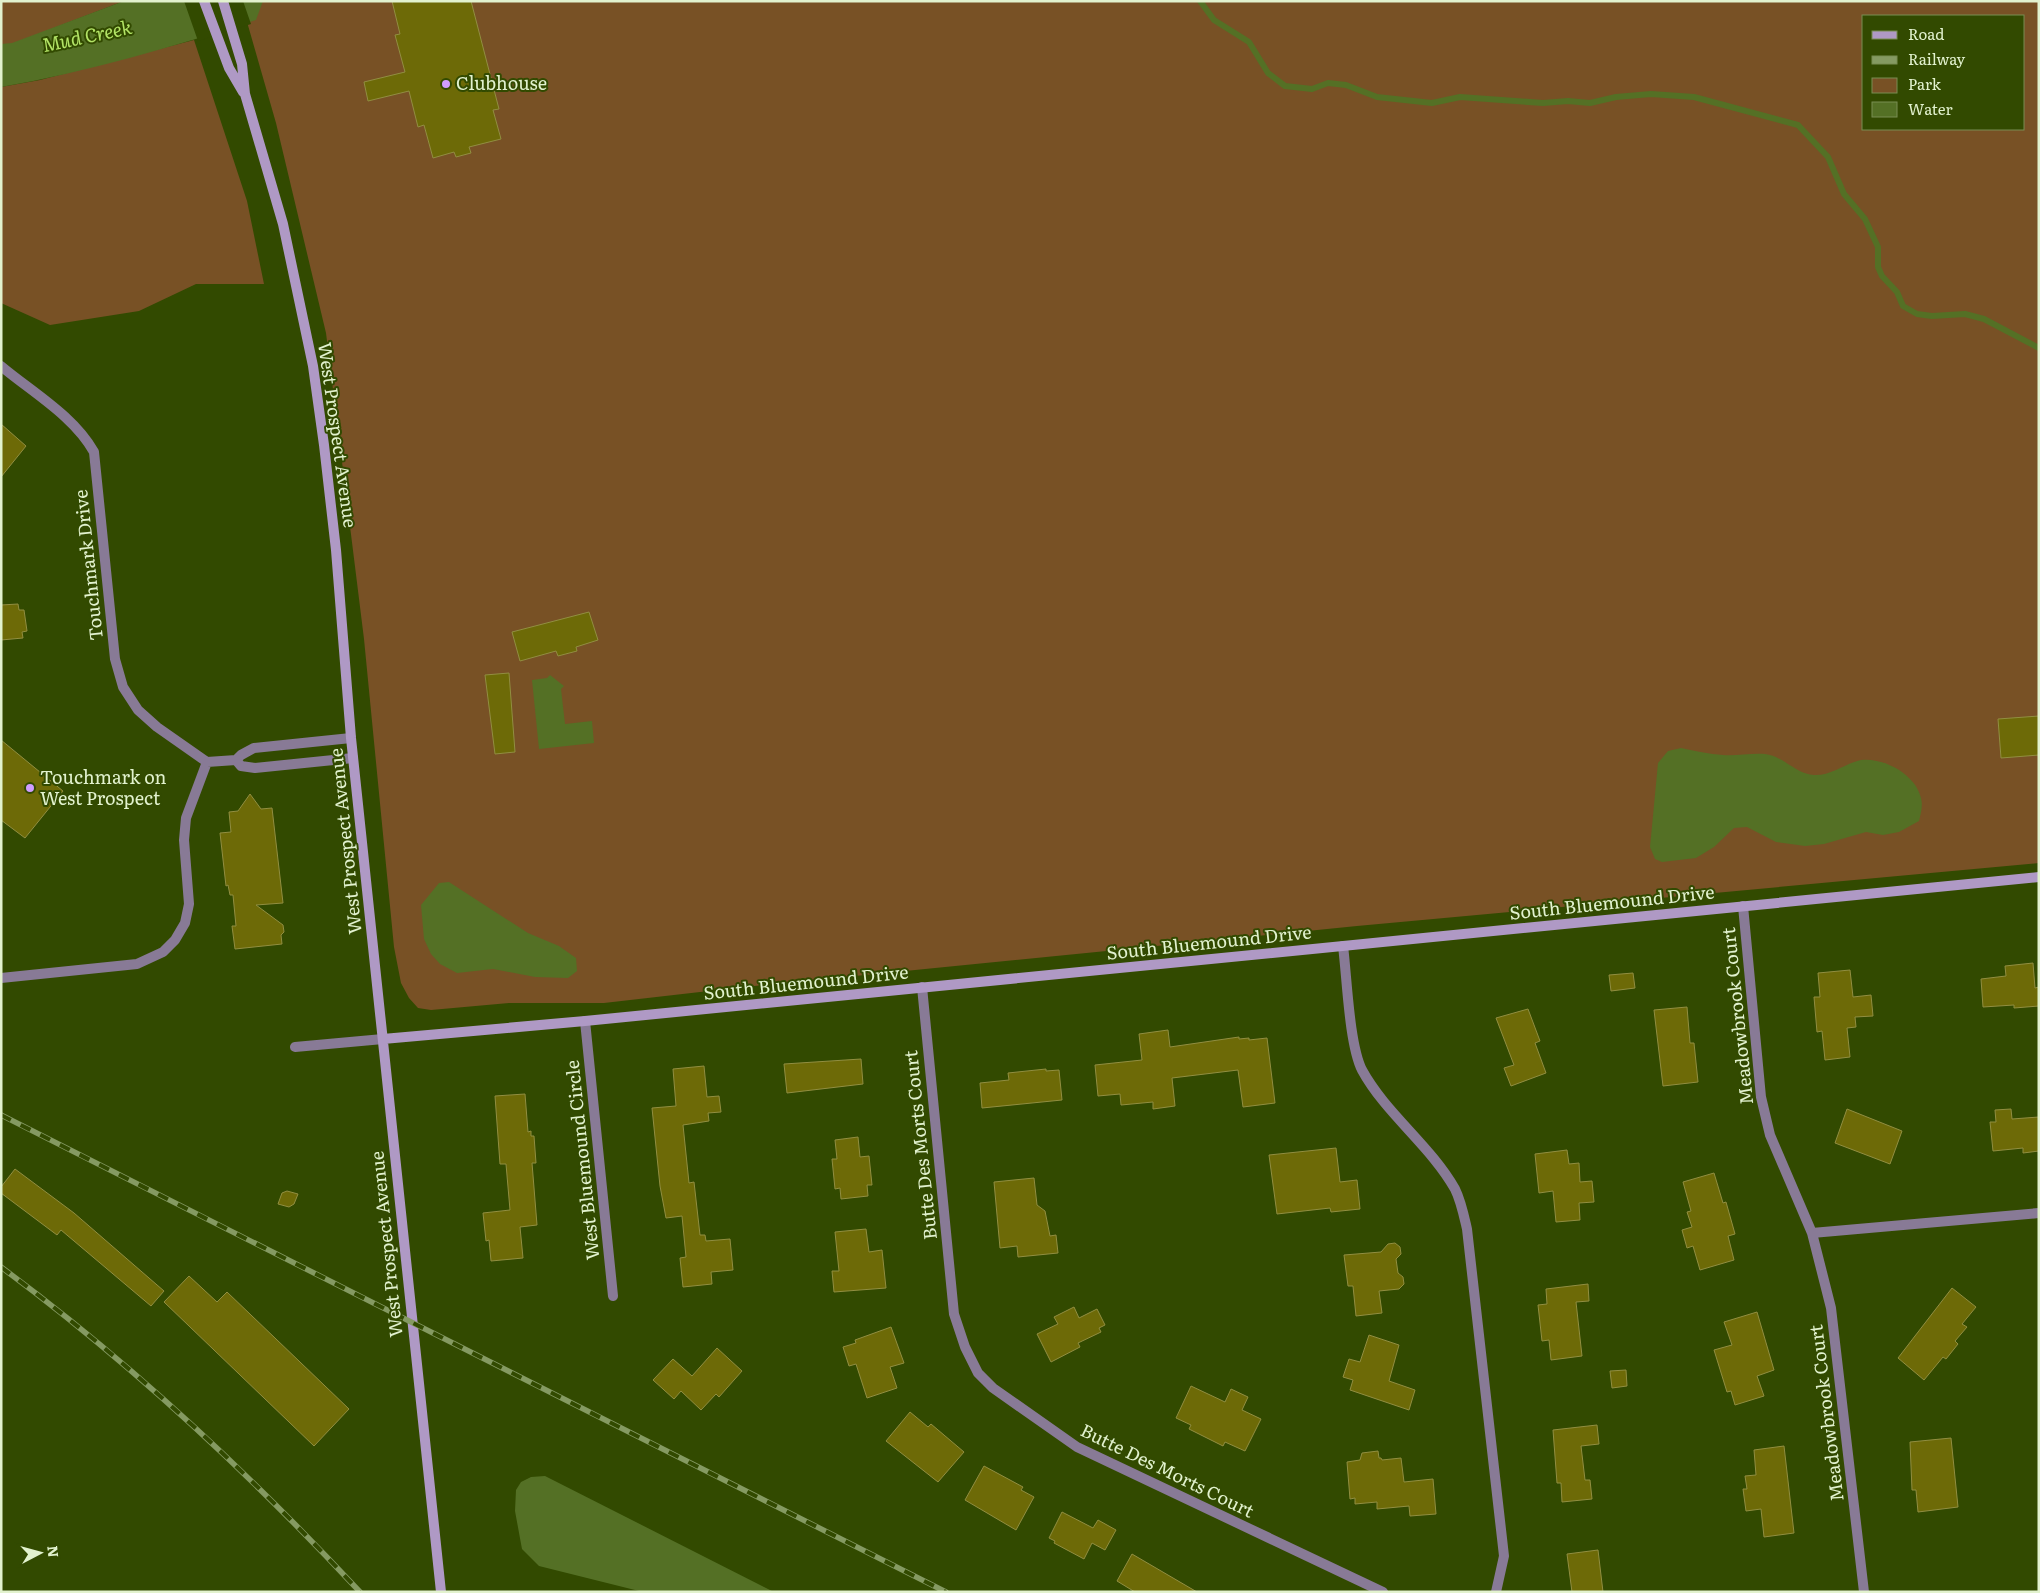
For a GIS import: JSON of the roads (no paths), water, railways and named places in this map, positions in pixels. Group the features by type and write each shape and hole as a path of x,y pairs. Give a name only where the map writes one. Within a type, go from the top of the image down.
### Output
{"main road":[{"name":"West Prospect Avenue","path":"204,1 229,68 245,94"},
{"name":"West Prospect Avenue","path":"223,1 242,64 245,94 282,224 313,366 336,550 353,758 441,1592"},
{"name":"South Bluemound Drive","path":"383,1039 585,1021 2039,878"}],"street":[{"name":"Touchmark Drive","path":"1,366 66,419 85,437 94,452 115,659 123,687 138,710 157,727 207,762"},
{"path":"1,978 137,964 163,952 175,940 184,923 189,904 184,840 186,818 207,762 236,760 241,754 254,748 351,738"},
{"path":"236,760 241,766 255,768 353,758"},
{"name":"Meadowbrook Court","path":"1744,906 1761,1097 1770,1134 1812,1233 1831,1308 1864,1592"},
{"path":"1343,946 1352,1027 1361,1068 1390,1107 1434,1157 1456,1191 1465,1220 1504,1556 1496,1592"},
{"name":"Butte Des Morts Court","path":"922,987 954,1314 965,1348 978,1373 993,1388 1077,1447 1383,1592"},
{"name":"West Bluemound Circle","path":"585,1021 614,1296"},
{"path":"295,1047 383,1039"},
{"path":"1812,1233 2039,1214"}],"water":[{"name":"Mud Creek","path":"124,1 263,1 256,20 130,58 1,87 1,44 12,43"},
{"path":"550,675 564,686 561,689 565,724 592,721 594,743 539,749 532,680 547,678"},
{"path":"1681,748 1723,755 1772,755 1801,772 1814,775 1826,774 1861,760 1879,761 1898,769 1913,782 1918,790 1922,804 1919,821 1899,832 1883,835 1866,832 1824,844 1805,846 1776,842 1747,827 1734,828 1714,847 1696,858 1662,862 1655,859 1650,847 1658,763 1668,751"},
{"path":"449,882 528,933 559,946 576,958 577,971 568,978 535,977 493,969 457,973 440,964 431,954 424,939 421,905 439,883"},
{"path":"545,1476 774,1592 643,1592 539,1566 522,1549 515,1511 516,1490 521,1482 531,1477"}],"waterway":[{"path":"1200,1 1214,20 1249,42 1268,73 1285,86 1312,89 1328,83 1346,85 1377,97 1432,103 1460,97 1543,103 1568,101 1590,103 1616,97 1651,94 1694,97 1798,125 1828,157 1844,194 1865,219 1878,247 1878,267 1882,276 1897,292 1903,306 1917,314 1932,316 1965,314 1984,319 2039,348"}],"railway":[{"path":"1,1115 946,1592"},
{"path":"1,1267 96,1342 188,1421 276,1505 360,1592"}],"place":[{"name":"Clubhouse","path":"446,84"},
{"name":"Touchmark on West Prospect","path":"30,788"}]}
